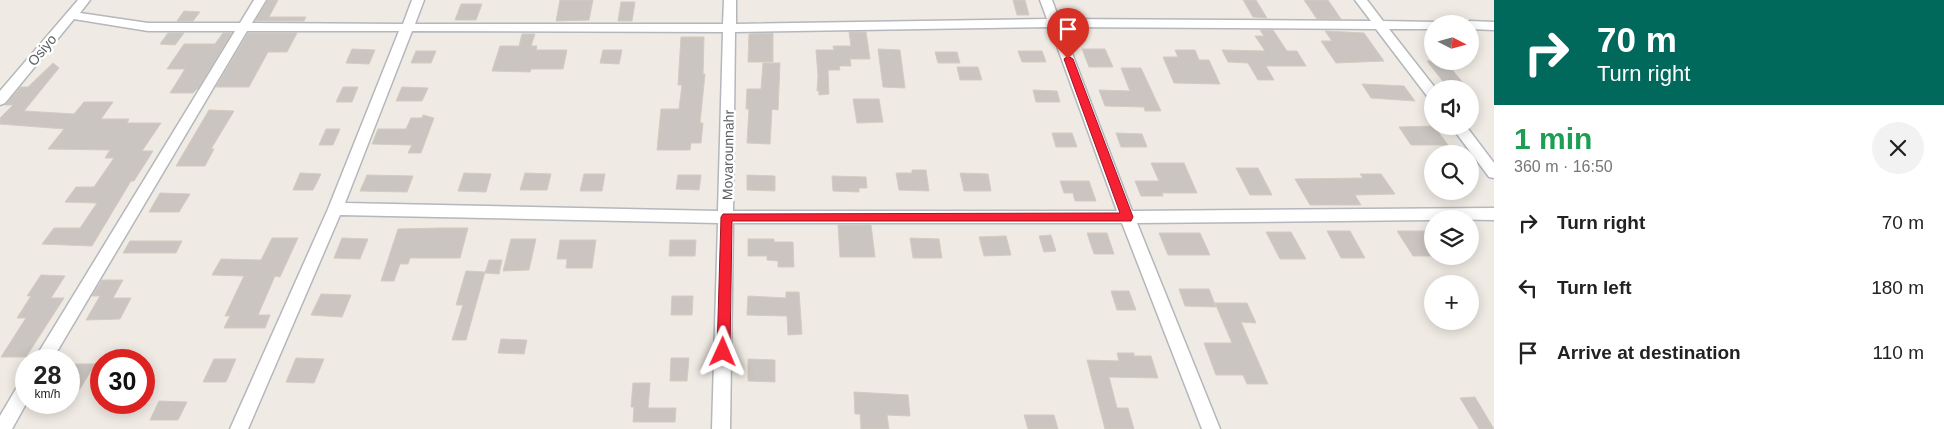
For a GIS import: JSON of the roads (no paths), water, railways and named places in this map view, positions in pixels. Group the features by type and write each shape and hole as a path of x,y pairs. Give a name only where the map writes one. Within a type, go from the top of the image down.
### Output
{"street":[{"name":"Osiyo","path":"0,100 84,0"},
{"path":"50,349 260,0"},
{"path":"239,429 335,209 418,0"},
{"name":"Movarounnahr","path":"721,429 727,217 730,0"},
{"path":"1046,0 1127,217 1211,429"},
{"path":"1361,0 1424,82"},
{"path":"71,16 148,27 730,28 1055,24 1424,25"},
{"path":"1479,25 1494,26"},
{"path":"1465,135 1494,173"},
{"path":"335,209 727,217 1127,217 1494,214"},
{"path":"2,429 15,407"}]}
